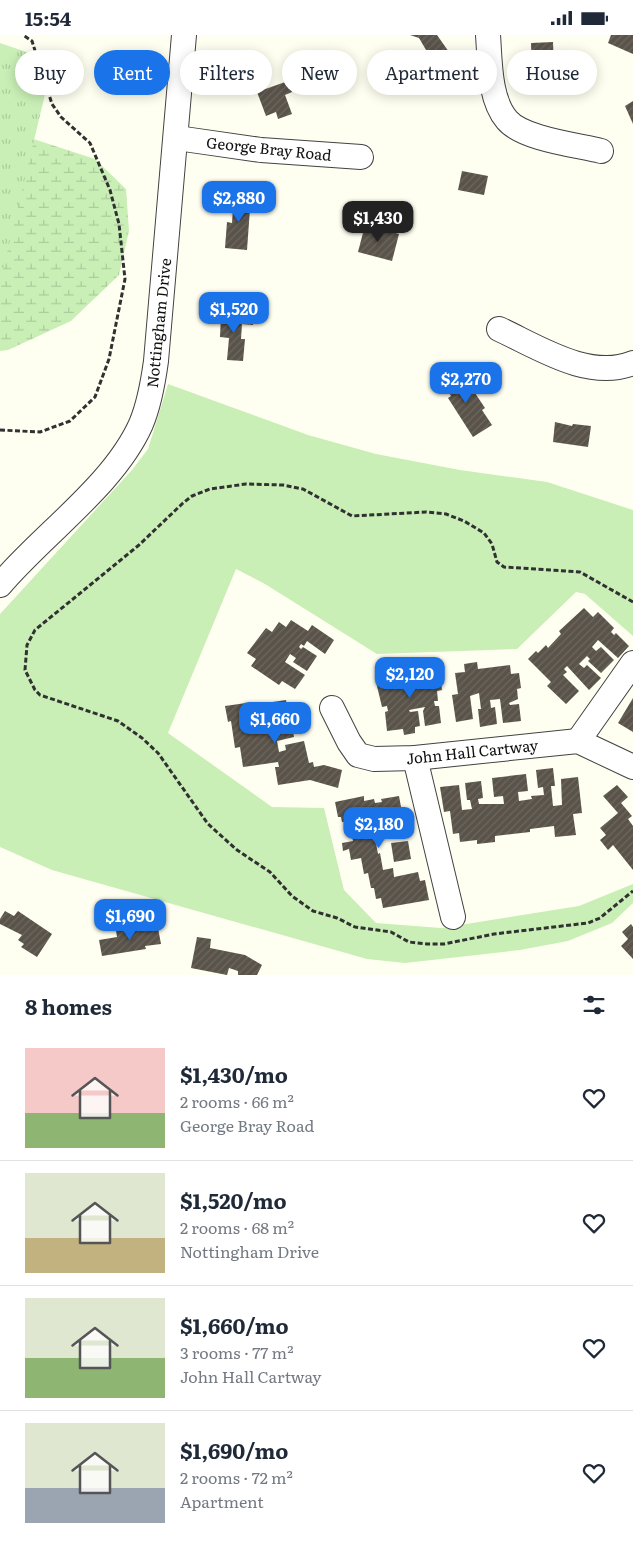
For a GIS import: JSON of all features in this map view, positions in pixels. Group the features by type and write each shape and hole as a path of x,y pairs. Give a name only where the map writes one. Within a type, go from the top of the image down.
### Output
{"street":[{"name":"Nottingham Drive","path":"0,585 20,561 114,466 131,442 141,423 152,389 156,361 177,138 184,35"},
{"path":"488,35 493,85 507,121 524,133 601,151"},
{"name":"George Bray Road","path":"177,138 262,150 361,157"},
{"path":"498,329 585,367 607,367 633,363"},
{"path":"633,663 578,741 633,767"},
{"name":"John Hall Cartway","path":"332,708 348,742 358,755 374,759 415,758 578,741"},
{"path":"415,758 453,917"}],"path":[{"path":"0,431 40,432 70,421 95,397 109,359 125,279 119,224 110,190 100,166 90,143 61,117 52,104 32,41 23,35"},
{"path":"633,602 580,571 504,567 497,562 492,544 484,533 464,521 446,514 396,512 352,516 294,486 237,485 218,487 192,496 72,602 42,623 30,637 27,645 25,670 35,690 40,695 118,721 142,738 158,753 208,824 226,841 270,872 307,907 355,927 390,932 409,942 444,944 494,934 588,923 600,919 633,891"}],"green space":[{"path":"0,43 21,50 15,50 15,95 45,95 0,282"},
{"path":"0,60 15,133 95,159 126,189 129,231 119,275 71,321 8,350 0,351"},
{"path":"168,384 308,435 376,454 460,470 547,482 633,510 633,636 585,594 576,592 517,649 377,654 265,584 236,569 168,733 272,807 324,808 344,890 376,923 441,928 579,906 633,884 633,903 612,923 568,941 520,950 405,963 367,959 52,870 0,847 0,614 132,470 148,449"}],"building":[{"path":"410,35 437,35 448,50 426,50 419,38"},
{"path":"611,35 633,35 633,54 608,43"},
{"path":"553,42 553,50 531,50 531,43"},
{"path":"282,83 282,95 285,95 292,114 278,119 276,112 266,116 258,95 272,95 272,87"},
{"path":"633,101 633,124 625,106"},
{"path":"462,171 488,176 484,195 458,190"},
{"path":"234,193 251,195 247,250 225,248 227,222 232,223"},
{"path":"365,225 399,234 392,261 358,252"},
{"path":"221,313 244,314 243,318 254,318 253,325 242,324 241,339 245,339 243,361 227,360 229,338 220,337"},
{"path":"456,370 466,386 469,384 485,408 482,410 492,425 473,437 448,398 451,396 441,380"},
{"path":"555,422 572,426 573,424 591,426 588,447 553,442"},
{"path":"584,608 593,617 598,612 614,628 611,632 614,635 616,633 629,646 618,658 598,640 592,647 596,651 601,647 614,660 601,673 588,661 590,659 587,656 579,664 584,668 587,665 601,678 589,690 567,666 564,669 567,672 563,675 579,691 566,704 547,686 551,682 528,659 546,645 548,648 561,634 559,631"},
{"path":"291,620 308,631 312,625 334,640 325,654 307,641 304,646 301,644 299,647 301,649 303,647 317,656 307,671 293,662 296,658 290,654 285,662 305,675 295,689 282,681 279,685 251,666 256,659 247,653 266,628 272,632 279,622 286,627"},
{"path":"477,662 478,669 510,665 511,674 519,673 521,688 517,689 518,699 509,703 510,705 519,704 521,721 503,723 500,699 490,700 491,708 495,707 497,724 480,727 478,709 481,709 479,693 470,696 473,719 456,722 452,695 458,694 455,673 465,672 464,664"},
{"path":"430,666 432,675 440,674 442,690 437,691 438,701 434,701 435,706 439,706 441,723 425,726 423,711 425,707 409,710 410,712 418,711 420,726 415,727 415,733 404,735 403,729 387,731 385,712 388,711 387,706 382,707 376,682 385,681 383,671 396,670 397,677 418,674 417,668"},
{"path":"633,698 633,732 618,723"},
{"path":"286,700 289,717 267,722 269,732 275,731 273,725 291,721 294,737 277,741 279,752 286,750 285,745 304,741 309,763 313,762 314,767 324,765 342,770 338,788 310,780 278,785 275,767 279,767 278,762 243,767 240,747 235,748 231,721 228,722 225,706 246,703 246,706"},
{"path":"553,768 555,786 551,786 553,806 562,805 561,779 578,777 582,813 573,814 576,835 555,837 554,826 530,829 530,832 495,836 495,842 477,844 477,840 460,842 459,833 453,834 450,811 444,812 440,787 459,785 462,810 472,809 470,800 467,800 465,783 481,781 483,798 478,799 479,804 504,804 503,796 494,797 492,778 526,774 528,791 518,792 519,801 532,799 531,796 544,795 543,787 538,788 536,770"},
{"path":"617,785 628,797 621,803 632,816 628,819 633,826 633,870 613,845 608,850 600,840 606,835 600,828 618,813 603,796"},
{"path":"364,796 364,801 374,799 375,803 382,802 381,799 399,796 404,823 386,826 385,823 379,824 382,837 375,838 378,854 380,853 383,870 393,868 394,877 418,872 420,881 425,880 429,900 383,908 381,898 376,899 374,888 371,888 368,873 364,874 361,858 351,860 349,849 343,851 342,843 353,841 349,821 342,822 341,817 338,817 335,802"},
{"path":"408,841 411,859 394,862 391,843"},
{"path":"5,911 14,916 18,911 52,934 37,957 21,947 24,944 18,940 22,935 0,924 0,919"},
{"path":"631,924 633,927 633,959 621,946 628,939 622,932"},
{"path":"140,927 141,931 158,928 161,944 145,946 146,949 102,956 99,940 117,937 116,931"},
{"path":"197,937 211,939 210,948 245,955 262,965 257,975 238,975 238,971 229,968 227,975 191,968"}]}
